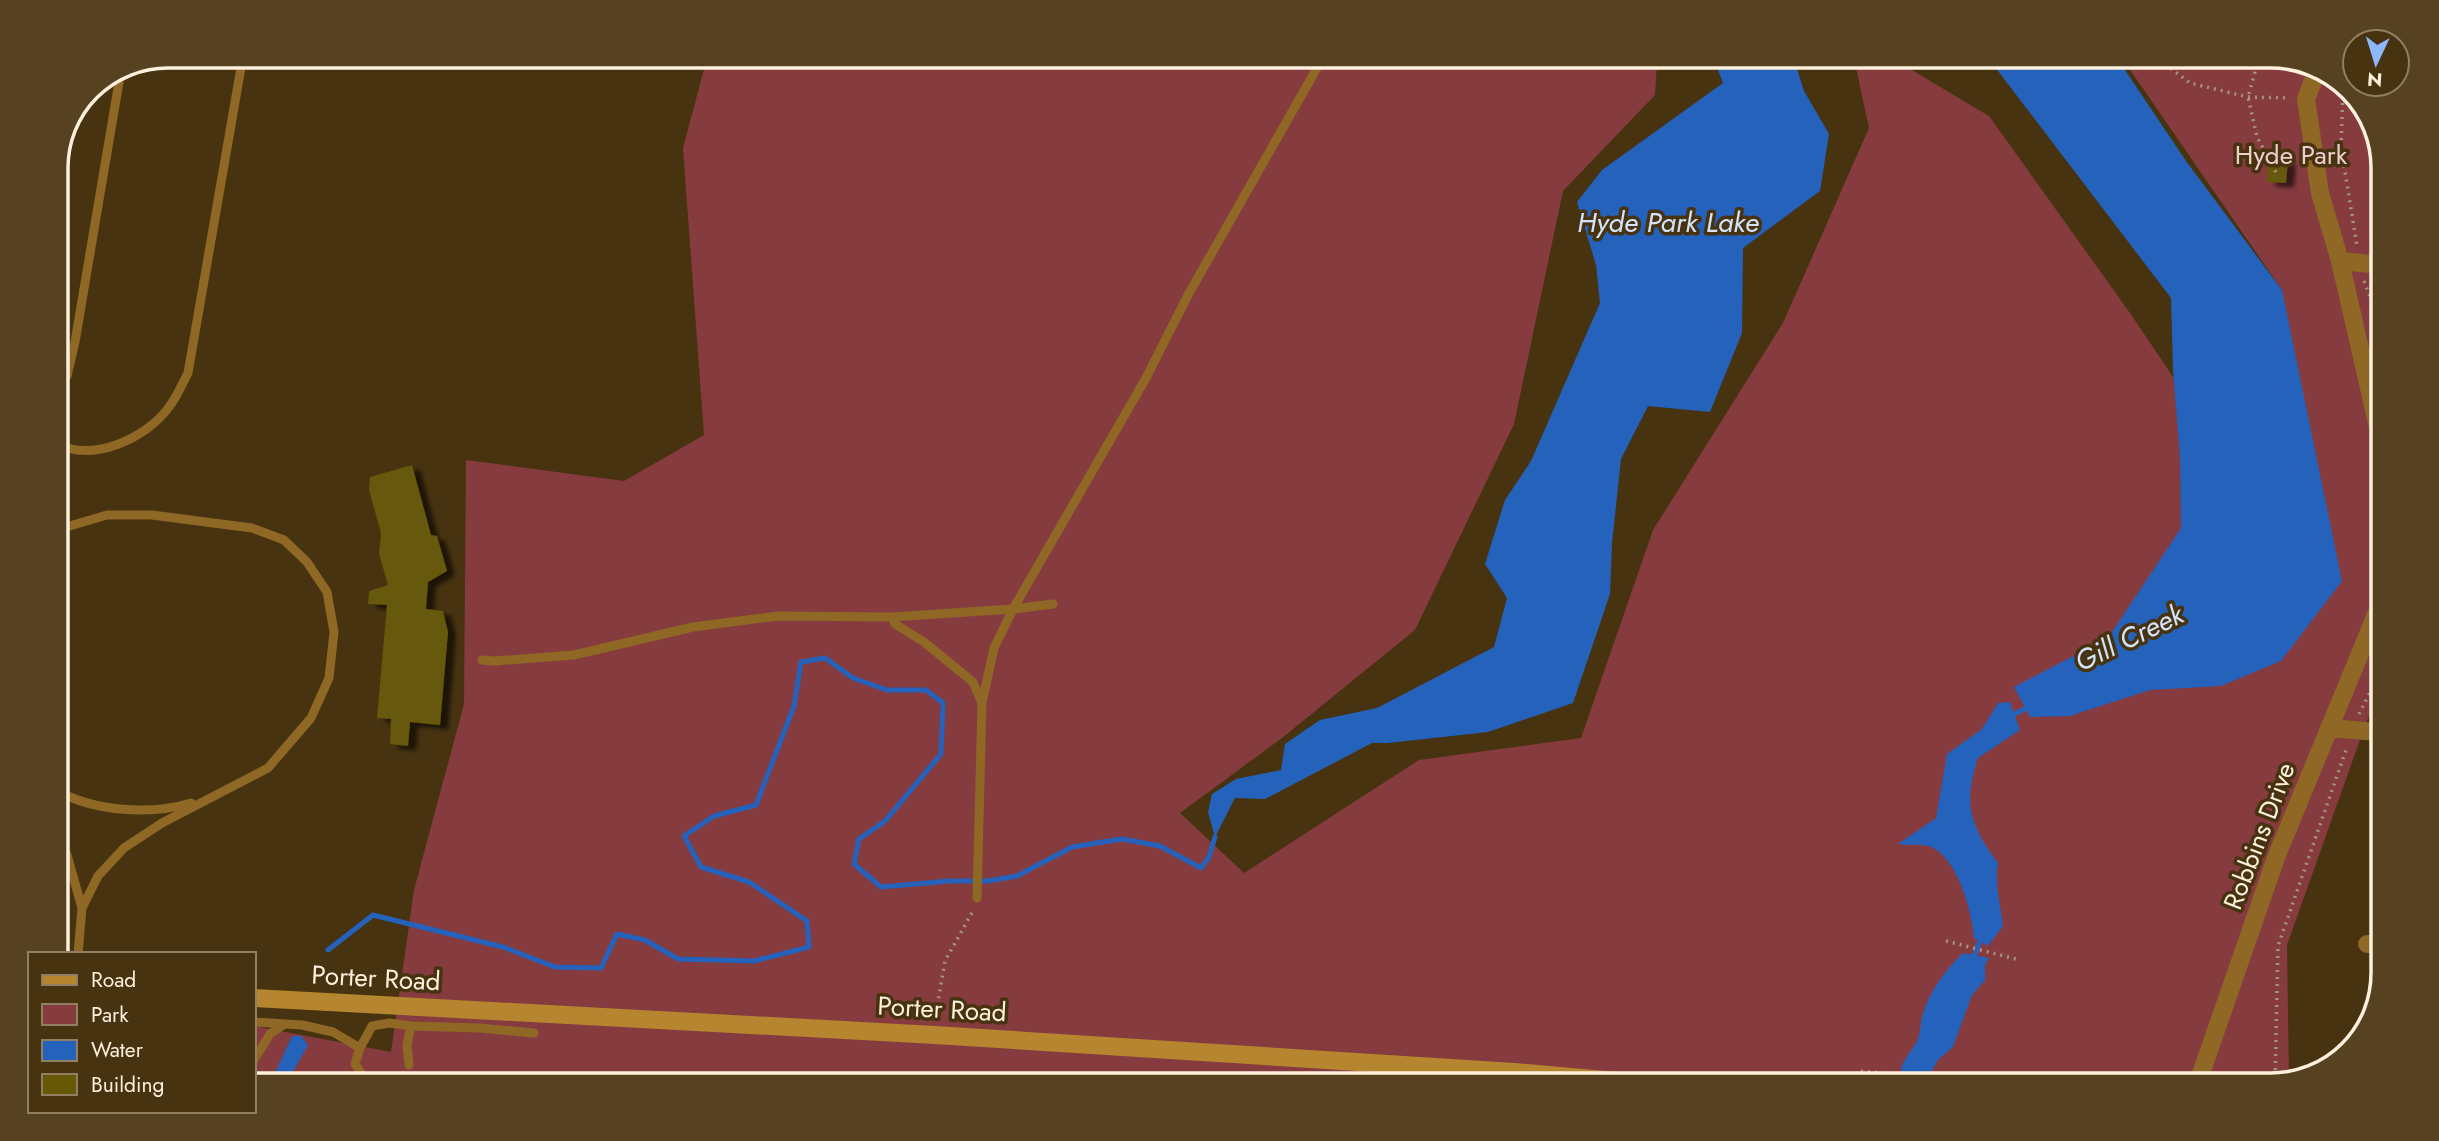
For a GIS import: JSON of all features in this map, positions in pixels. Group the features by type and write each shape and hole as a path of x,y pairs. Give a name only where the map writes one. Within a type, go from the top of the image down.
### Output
{"main road":[{"name":"Porter Road","path":"256,998 935,1035 1525,1073"}],"street":[{"path":"2314,78 2306,99 2320,193 2340,261 2371,397"},
{"path":"2340,261 2371,264"},
{"name":"Robbins Drive","path":"2201,1073 2277,855 2371,627"},
{"path":"2330,728 2371,732"}],"lane":[{"path":"68,449 96,451 135,438 169,409 188,373 241,68"},
{"path":"977,898 980,873 982,703 994,648 1013,609 1146,378 1188,295 1317,68"},
{"path":"68,368 75,342 119,81"},
{"path":"68,526 107,515 152,515 252,528 284,540 307,562 327,592 334,632 329,678 311,718 268,768 162,823 124,848 98,877 82,908"},
{"path":"482,660 574,656 693,627 778,616 892,617 1053,604"},
{"path":"892,617 895,624 924,642 972,681 982,703"},
{"path":"68,794 132,811 168,810 213,797"},
{"path":"68,859 82,908 78,952"},
{"path":"256,1022 333,1032 360,1048"},
{"path":"361,1073 355,1064 372,1026 389,1023 534,1033"},
{"path":"256,1057 270,1034 285,1024"},
{"path":"410,1065 407,1045 411,1026"}],"path":[{"path":"2170,68 2190,83 2248,97 2306,99"},
{"path":"2256,68 2248,97 2257,137 2277,174"},
{"path":"2343,100 2341,146 2363,280 2371,300"},
{"path":"2275,1073 2277,946 2353,730 2371,692"},
{"path":"935,1035 935,1009 945,961 970,919 977,898"},
{"path":"1946,941 2016,959"},
{"path":"1861,1071 1883,1073"}],"green space":[{"name":"Hyde Park","path":"704,68 1657,68 1655,95 1563,191 1514,424 1415,630 1282,738 1180,813 1244,873 1419,760 1581,738 1653,530 1783,323 1869,128 1856,68 1908,68 1989,116 2130,313 2215,439 2282,290 2129,68 2270,68 2309,76 2331,89 2350,108 2365,136 2371,162 2371,712 2287,945 2289,1071 2270,1073 256,1073 256,1026 391,1052 414,890 464,704 466,460 624,481 704,435 683,148"}],"water":[{"name":"Hyde Park Lake","path":"1717,68 1797,68 1804,91 1829,134 1820,191 1743,248 1742,333 1710,412 1648,406 1621,459 1612,543 1610,594 1573,703 1488,732 1372,743 1265,799 1235,798 1215,837 1208,812 1212,794 1236,779 1281,770 1285,744 1320,720 1377,708 1494,647 1507,598 1485,564 1505,500 1531,461 1600,303 1596,265 1577,202 1602,170 1723,83"},
{"path":"1996,68 2124,68 2186,161 2282,290 2342,581 2281,661 2221,686 2150,690 2070,716 2030,717 2014,687 2108,638 2181,528 2171,298"},
{"path":"2010,702 2020,730 1978,758 1971,788 1970,801 1975,825 1998,863 1997,886 2003,926 1988,946 1974,938 1966,900 1948,862 1931,847 1898,844 1936,818 1947,754 1982,729 1998,703"},
{"path":"1963,953 1989,958 1985,965 1985,980 1972,995 1953,1047 1938,1060 1932,1071 1900,1073 1904,1061 1917,1041 1923,1013 1930,997 1945,973"},
{"path":"292,1036 301,1036 308,1045 292,1073 275,1073"}],"building":[{"path":"2268,158 2288,160 2286,183 2267,182"},
{"path":"412,465 431,535 437,536 447,571 428,582 426,609 443,611 448,632 440,725 410,722 408,746 390,744 391,719 377,718 387,605 368,604 369,591 388,585 379,554 381,533 369,490 370,477"}],"waterway":[{"path":"328,950 373,915 503,947 555,967 601,968 617,934 645,940 678,959 754,961 809,947 807,921 749,882 701,867 684,836 714,816 756,805 794,706 801,662 825,658 853,678 887,690 926,690 943,703 941,754 885,821 859,839 854,864 881,887 949,881 988,881 1017,876 1072,847 1122,839 1160,846 1201,868 1209,857 1215,837"},
{"name":"Gill Creek","path":"2008,717 2031,706"},
{"name":"Gill Creek","path":"1973,959 1982,936"},
{"name":"Gill Creek","path":"1913,1073 1916,1070"}]}
